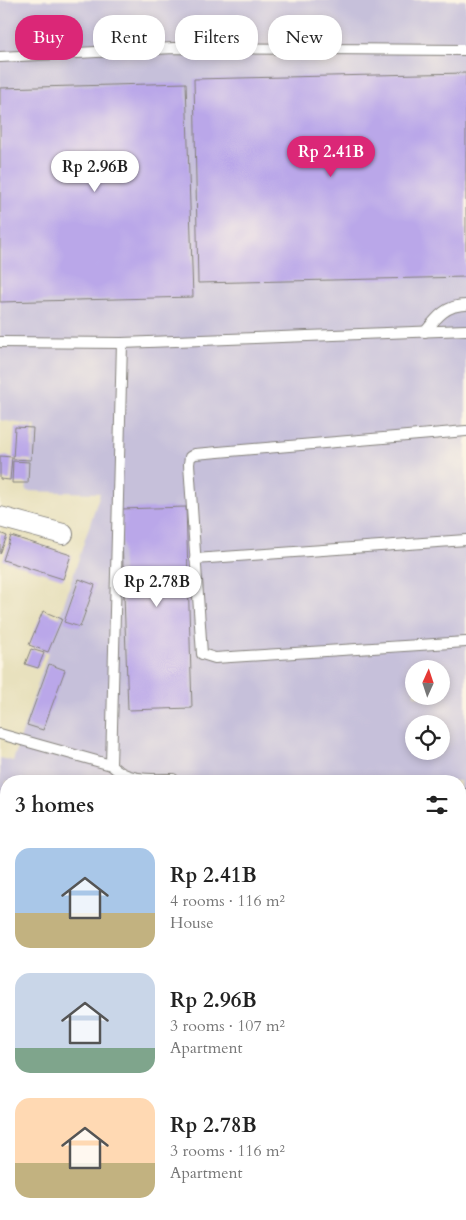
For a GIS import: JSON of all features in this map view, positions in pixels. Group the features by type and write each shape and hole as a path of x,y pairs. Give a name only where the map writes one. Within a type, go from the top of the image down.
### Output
{"street":[{"path":"0,517 63,534"}],"lane":[{"path":"0,57 174,48 466,50"},
{"path":"425,332 442,312 455,305 466,305"},
{"path":"0,342 122,343 466,330"},
{"path":"111,765 122,343"},
{"path":"466,431 195,454 190,457 188,464 202,654 207,657 466,642"},
{"path":"195,559 466,540"},
{"path":"0,734 111,765 123,775"}],"shaded area":[{"path":"0,0 466,0 466,775 0,775 0,758 13,761 100,493 26,491 36,426 0,420"}],"building":[{"path":"466,73 466,277 198,283 194,79"},
{"path":"186,83 193,297 0,302 0,88"},
{"path":"15,427 33,428 31,460 13,459"},
{"path":"0,456 12,457 10,480 0,479"},
{"path":"13,461 29,462 28,483 12,483"},
{"path":"186,507 192,708 128,710 121,509"},
{"path":"0,533 7,536 0,554"},
{"path":"11,536 71,555 63,579 3,560"},
{"path":"79,579 95,585 80,627 64,622"},
{"path":"43,611 62,619 48,652 29,645"},
{"path":"31,649 44,653 38,668 25,664"},
{"path":"49,664 65,670 43,730 27,725"}]}
